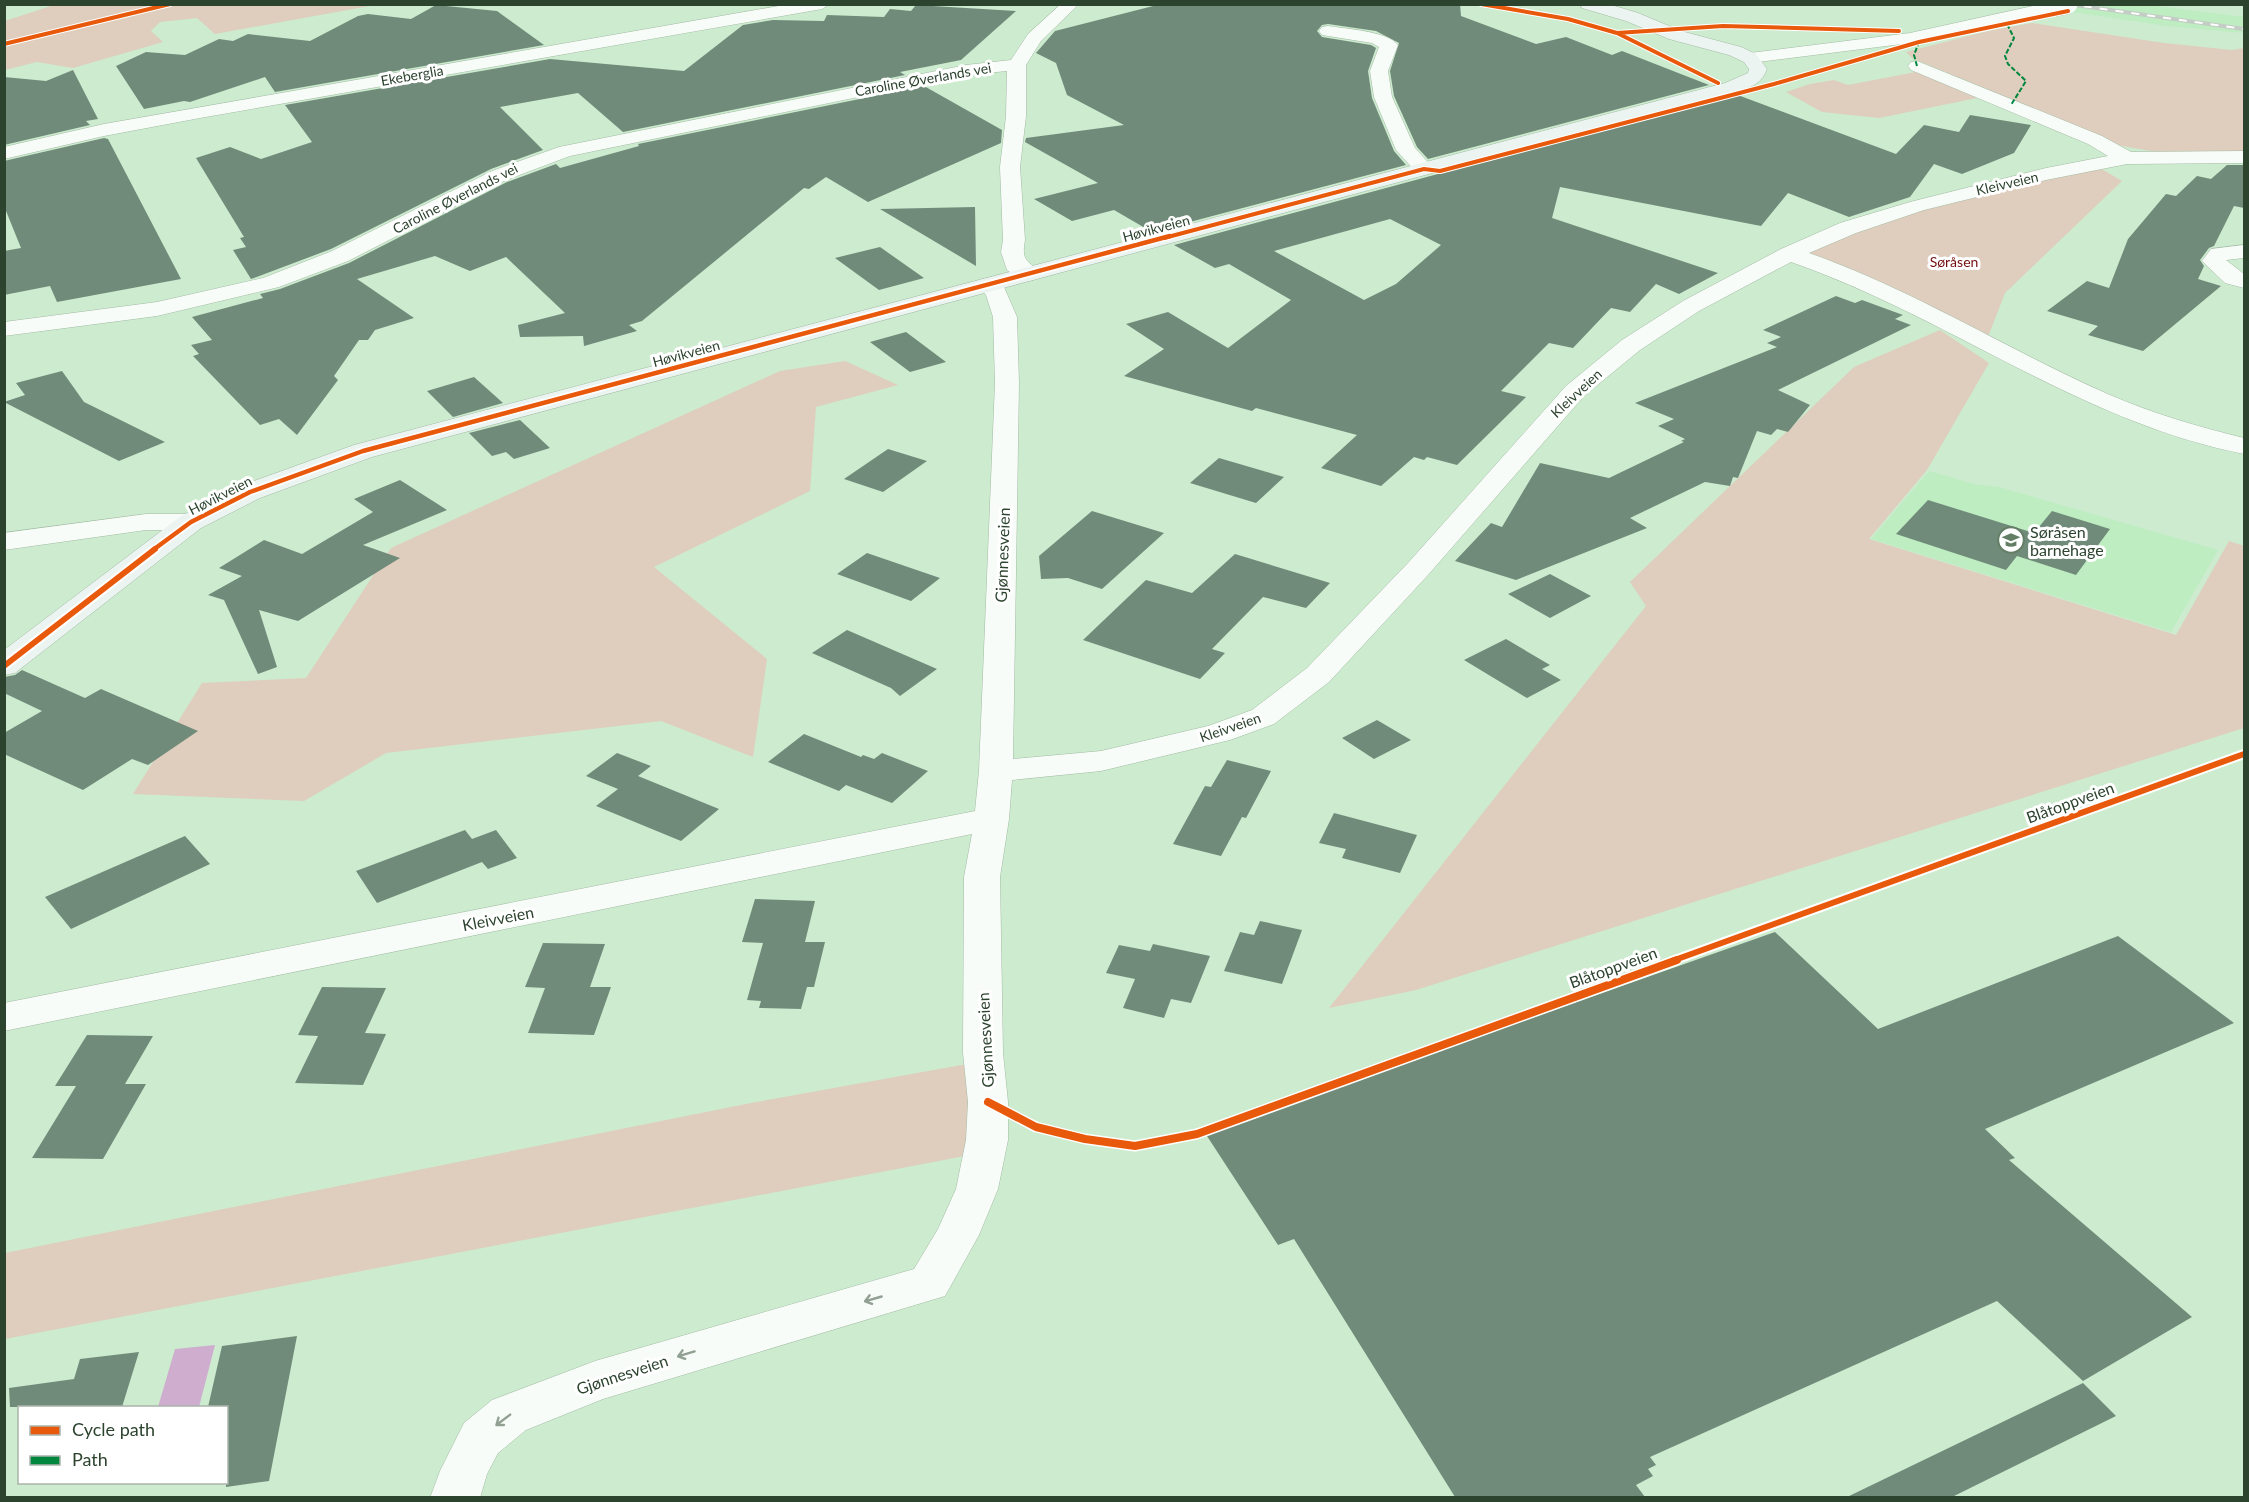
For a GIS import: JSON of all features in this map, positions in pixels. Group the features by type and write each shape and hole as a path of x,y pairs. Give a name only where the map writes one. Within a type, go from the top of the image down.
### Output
{"main road":[{"path":"1594,6 1632,17 1675,35 1742,55"},
{"name":"Høvikveien","path":"4,666 191,522 250,492 373,448 1732,87 1749,81 1757,74 1758,69 1742,55"}],"street":[{"name":"Ekeberglia","path":"4,153 104,130 200,112 822,4"},
{"path":"1028,274 1015,265 1012,252 1014,240 1010,167 1016,116 1017,65 1034,38 1071,4"},
{"path":"1742,55 1910,38 2061,6"},
{"path":"1328,31 1376,39 1389,45 1379,71 1383,97 1406,150 1424,169"},
{"name":"Caroline Øverlands vei","path":"4,329 70,323 156,309 262,284 305,270 397,228 514,167 566,151 966,70 1017,65"},
{"path":"1917,66 2095,140 2127,158"},
{"name":"Kleivveien","path":"996,771 1101,761 1218,733 1263,717 1290,699 1326,667 1418,569 1575,391 1631,345 1691,306 1789,254 1848,228 1917,206 2046,174 2127,158 2244,157"},
{"path":"1014,240 1040,258 1059,266"},
{"path":"2244,252 2219,254 2213,261 2228,274 2244,281"},
{"path":"1789,254 1873,286 2079,389 2148,419 2244,446"},
{"name":"Gjønnesveien","path":"455,1497 464,1471 482,1438 509,1415 595,1381 929,1283 957,1235 977,1189 987,1140 988,1102 983,1053 982,877 992,819 996,771 1007,383 1005,317 996,292 988,285"},
{"path":"4,542 146,522 191,522"},
{"name":"Kleivveien","path":"4,1017 992,819"}],"shaded area":[{"path":"2142,4 2244,17 2244,33 2167,26 2072,12 2075,11 2041,5"},
{"path":"1929,471 1974,484 1999,487 2218,550 2171,632 1871,539"},
{"path":"215,1345 199,1406 158,1406 175,1349"}],"green space":[{"path":"57,4 375,5 215,34 197,18 160,22 151,31 163,42 73,68 37,62 5,70 5,21"},
{"path":"2032,23 2164,43 2232,50 2244,48 2244,152 2157,152 2122,146 1912,58 1906,52 1988,31"},
{"path":"1921,71 1987,96 1879,118 1822,112 1786,92 1810,84 1834,80 1848,85"},
{"name":"Søråsen","path":"2100,168 2122,181 2005,293 1986,342 1796,252 1920,207"},
{"path":"1940,330 1989,363 1927,470 1869,539 2176,635 2229,541 2244,546 2244,728 1416,990 1329,1008 1646,606 1630,582 1854,367"},
{"path":"845,361 898,385 816,407 810,491 654,567 767,659 753,757 661,721 386,753 304,801 133,794 202,683 306,678 391,548 780,371"},
{"path":"967,1064 970,1155 5,1339 5,1253 746,1104"}],"building":[{"path":"1161,4 1460,4 1461,16 1536,44 1566,37 1612,55 1622,51 1709,85 1428,159 1417,147 1394,96 1390,71 1399,43 1376,31 1322,25 1317,31 1322,37 1371,45 1376,48 1368,71 1372,98 1394,151 1406,165 1152,232 1114,210 1072,221 1034,199 1098,183 1025,142 1026,138 1124,125 1067,95 1056,63 1036,53 1055,31"},
{"path":"436,5 497,11 544,45 275,92 265,77 190,102 184,101 144,109 116,66 146,52 185,55 219,39 233,41 248,34 310,41 358,16 368,14 411,19"},
{"path":"916,5 1016,11 961,60 900,72 905,75 623,132 578,93 500,107 543,150 491,169 331,249 251,279 233,250 246,247 240,238 244,237 196,158 230,147 261,159 312,142 285,105 550,59 684,71 743,25 773,20 824,21 827,15 884,17 890,9 911,11"},
{"path":"73,70 98,119 86,121 90,125 4,145 4,77 46,81"},
{"path":"924,86 1002,130 1001,143 868,202 826,177 809,189 804,188 642,321 629,325 637,331 584,346 583,336 520,337 518,325 565,313 506,257 470,271 435,256 357,279 414,318 375,330 368,340 359,340 334,376 338,380 297,435 279,419 260,425 193,356 199,354 191,345 212,340 192,317 263,298 260,294 280,289 349,263 507,182 556,164 560,168 639,146 638,144"},
{"path":"1735,94 1896,154 1924,125 1959,132 1970,115 2031,125 2014,153 1962,174 1934,164 1910,197 1849,217 1788,193 1761,226 1560,187 1552,218 1718,273 1679,294 1656,284 1630,312 1611,308 1573,348 1549,343 1501,391 1526,397 1457,465 1427,457 1424,460 1414,457 1381,486 1321,468 1357,435 1256,408 1252,411 1124,376 1164,349 1126,324 1168,312 1228,348 1291,300 1229,264 1215,268 1174,245","holes":["1390,219 1441,245 1396,284 1364,300 1274,251"]},
{"path":"104,138 108,139 181,279 57,302 50,286 4,295 4,251 21,248 4,206 4,161"},
{"path":"2227,165 2244,165 2244,208 2234,206 2214,246 2209,248 2200,260 2204,266 2198,279 2221,286 2143,351 2088,335 2098,326 2047,311 2087,281 2109,288 2128,239 2166,194 2176,196 2197,176 2211,179"},
{"path":"975,207 976,266 880,209"},
{"path":"880,247 924,278 879,290 835,258"},
{"path":"1836,296 1855,303 1862,300 1903,315 1895,319 1911,325 1778,390 1810,405 1788,432 1777,429 1771,435 1757,431 1738,478 1733,477 1730,486 1705,482 1630,518 1647,528 1516,580 1455,561 1491,523 1502,527 1540,463 1609,478 1684,442 1681,441 1685,439 1658,426 1674,419 1635,403 1777,347 1767,343 1781,337 1763,330"},
{"path":"906,332 946,362 910,372 870,342"},
{"path":"62,371 84,402 165,442 119,461 4,402 25,395 16,383"},
{"path":"474,377 503,403 453,417 427,391"},
{"path":"520,420 550,448 514,459 506,452 492,456 469,433"},
{"path":"888,449 927,461 883,492 844,479"},
{"path":"1219,458 1284,477 1256,503 1190,483"},
{"path":"400,480 447,510 363,545 400,558 298,621 259,610 277,667 258,674 224,600 208,595 242,576 219,568 264,540 302,554 373,512 354,499"},
{"path":"1928,500 2034,533 2052,511 2110,529 2076,575 2017,556 2006,570 1896,534"},
{"path":"1092,511 1164,533 1102,589 1068,578 1041,579 1039,556"},
{"path":"867,553 940,578 911,601 837,574"},
{"path":"1235,554 1330,583 1306,608 1263,597 1212,649 1225,653 1200,679 1083,640 1146,580 1192,593"},
{"path":"1550,574 1591,596 1550,618 1508,594"},
{"path":"847,630 937,669 900,696 891,688 812,653"},
{"path":"1506,639 1550,665 1542,669 1561,680 1527,698 1464,660"},
{"path":"22,670 85,698 101,689 198,731 148,765 132,759 83,790 4,754 4,733 42,711 4,693 4,677 15,675"},
{"path":"1377,720 1411,740 1374,759 1342,738"},
{"path":"804,734 861,757 863,755 874,759 882,753 928,771 892,803 846,785 839,791 768,762"},
{"path":"617,753 651,766 638,776 719,809 681,841 596,806 618,789 586,776"},
{"path":"1227,760 1271,771 1246,818 1242,817 1221,856 1173,844 1205,786 1211,787"},
{"path":"1334,813 1417,835 1400,873 1342,858 1346,849 1319,843"},
{"path":"465,830 472,839 496,830 517,858 488,869 482,862 377,903 356,871"},
{"path":"185,836 210,864 71,929 45,897"},
{"path":"755,899 815,901 805,942 825,942 814,987 807,987 801,1009 759,1008 761,1001 747,1000 763,943 742,942"},
{"path":"1260,921 1302,930 1282,984 1224,971 1240,932 1254,935"},
{"path":"1775,932 1878,1029 2118,936 2234,1023 1985,1129 2015,1158 2009,1160 2192,1317 2083,1381 1997,1301 1650,1457 1656,1465 1648,1469 1653,1476 1636,1485 1645,1497 1455,1497 1294,1239 1278,1245 1205,1133"},
{"path":"543,943 605,944 590,987 611,987 594,1035 528,1033 545,988 525,987"},
{"path":"1153,944 1210,956 1191,1003 1171,999 1164,1018 1123,1008 1135,979 1106,973 1119,945 1150,951"},
{"path":"322,987 386,988 365,1033 386,1034 363,1085 295,1083 318,1036 298,1035"},
{"path":"87,1035 153,1036 125,1084 146,1084 103,1159 32,1158 76,1086 55,1086"},
{"path":"297,1336 269,1481 226,1487 228,1484 228,1406 208,1406 222,1346"},
{"path":"139,1352 122,1406 10,1407 9,1388 74,1379 80,1359"},
{"path":"2083,1383 2116,1416 1952,1497 1847,1497"}],"railway":[{"path":"2068,4 2244,29"}],"marked path":[{"path":"2007,24 2014,38 2005,56 2008,64 2026,81 2011,105"},
{"path":"1917,66 1914,55 1919,42"}],"cycle path":[{"path":"4,44 170,4"},
{"path":"1481,4 1568,19 1617,33 1718,83"},
{"path":"4,666 191,522 250,492 363,451 1424,169 1440,171 1774,84 1919,42 2068,11"},
{"path":"1617,33 1723,26 1899,31"},
{"name":"Blåtoppveien","path":"988,1102 1036,1127 1085,1139 1135,1146 1197,1134 2244,754"}],"place":[{"name":"Søråsen barnehage","path":"2011,540"}]}
